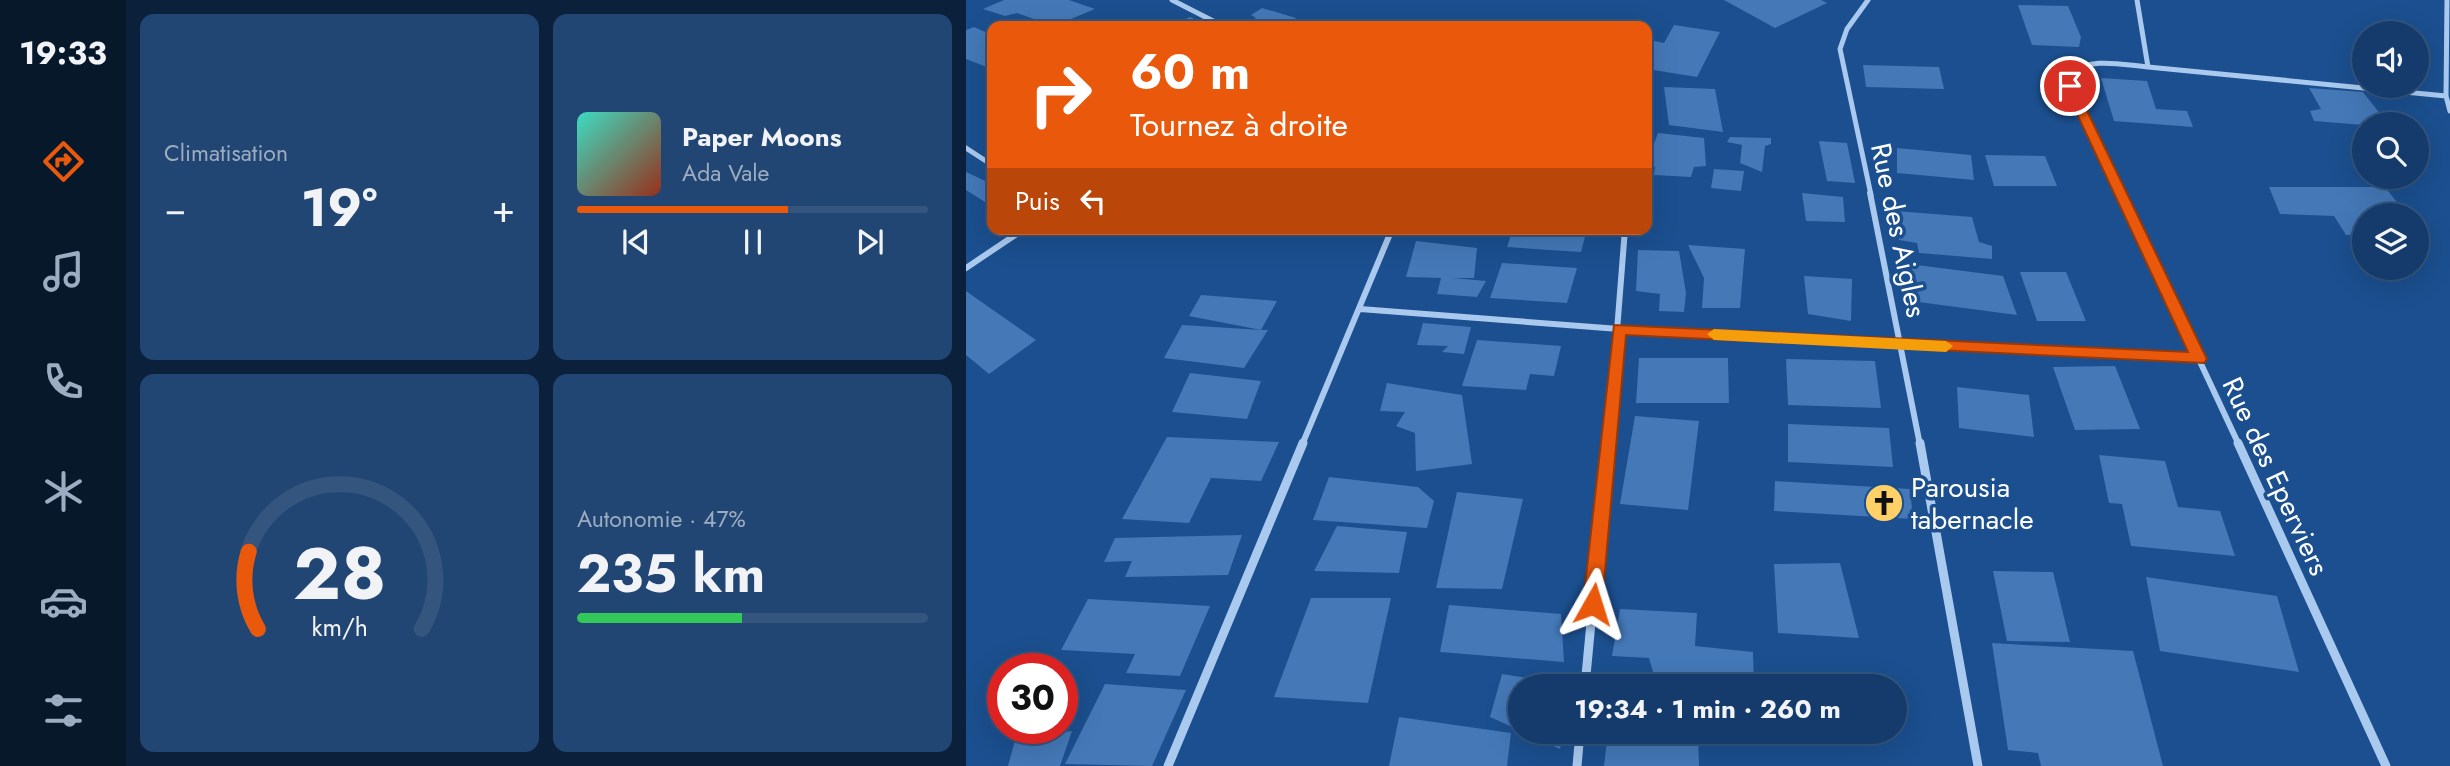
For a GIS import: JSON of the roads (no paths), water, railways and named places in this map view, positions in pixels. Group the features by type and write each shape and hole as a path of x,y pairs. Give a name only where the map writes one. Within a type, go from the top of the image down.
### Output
{"street":[{"path":"1172,0 1213,21"},
{"name":"Rue des Aigles","path":"1868,0 1847,26 1841,38 1840,49 1902,344 1978,766"},
{"path":"2137,0 2148,68 2334,83 2446,96"},
{"path":"2449,2 2446,96 2450,111"},
{"name":"Rue des Eperviers","path":"2148,68 2084,65 2074,68 2068,75 2070,86 2199,359 2385,766"},
{"path":"966,148 987,162"},
{"path":"966,268 1015,235"},
{"path":"1168,766 1390,235"},
{"path":"1586,674 1619,329 1625,235"},
{"path":"1360,309 1619,329 2199,359"},
{"path":"1577,766 1579,744"}],"place":[{"name":"Parousia tabernacle","path":"1884,503"}]}
